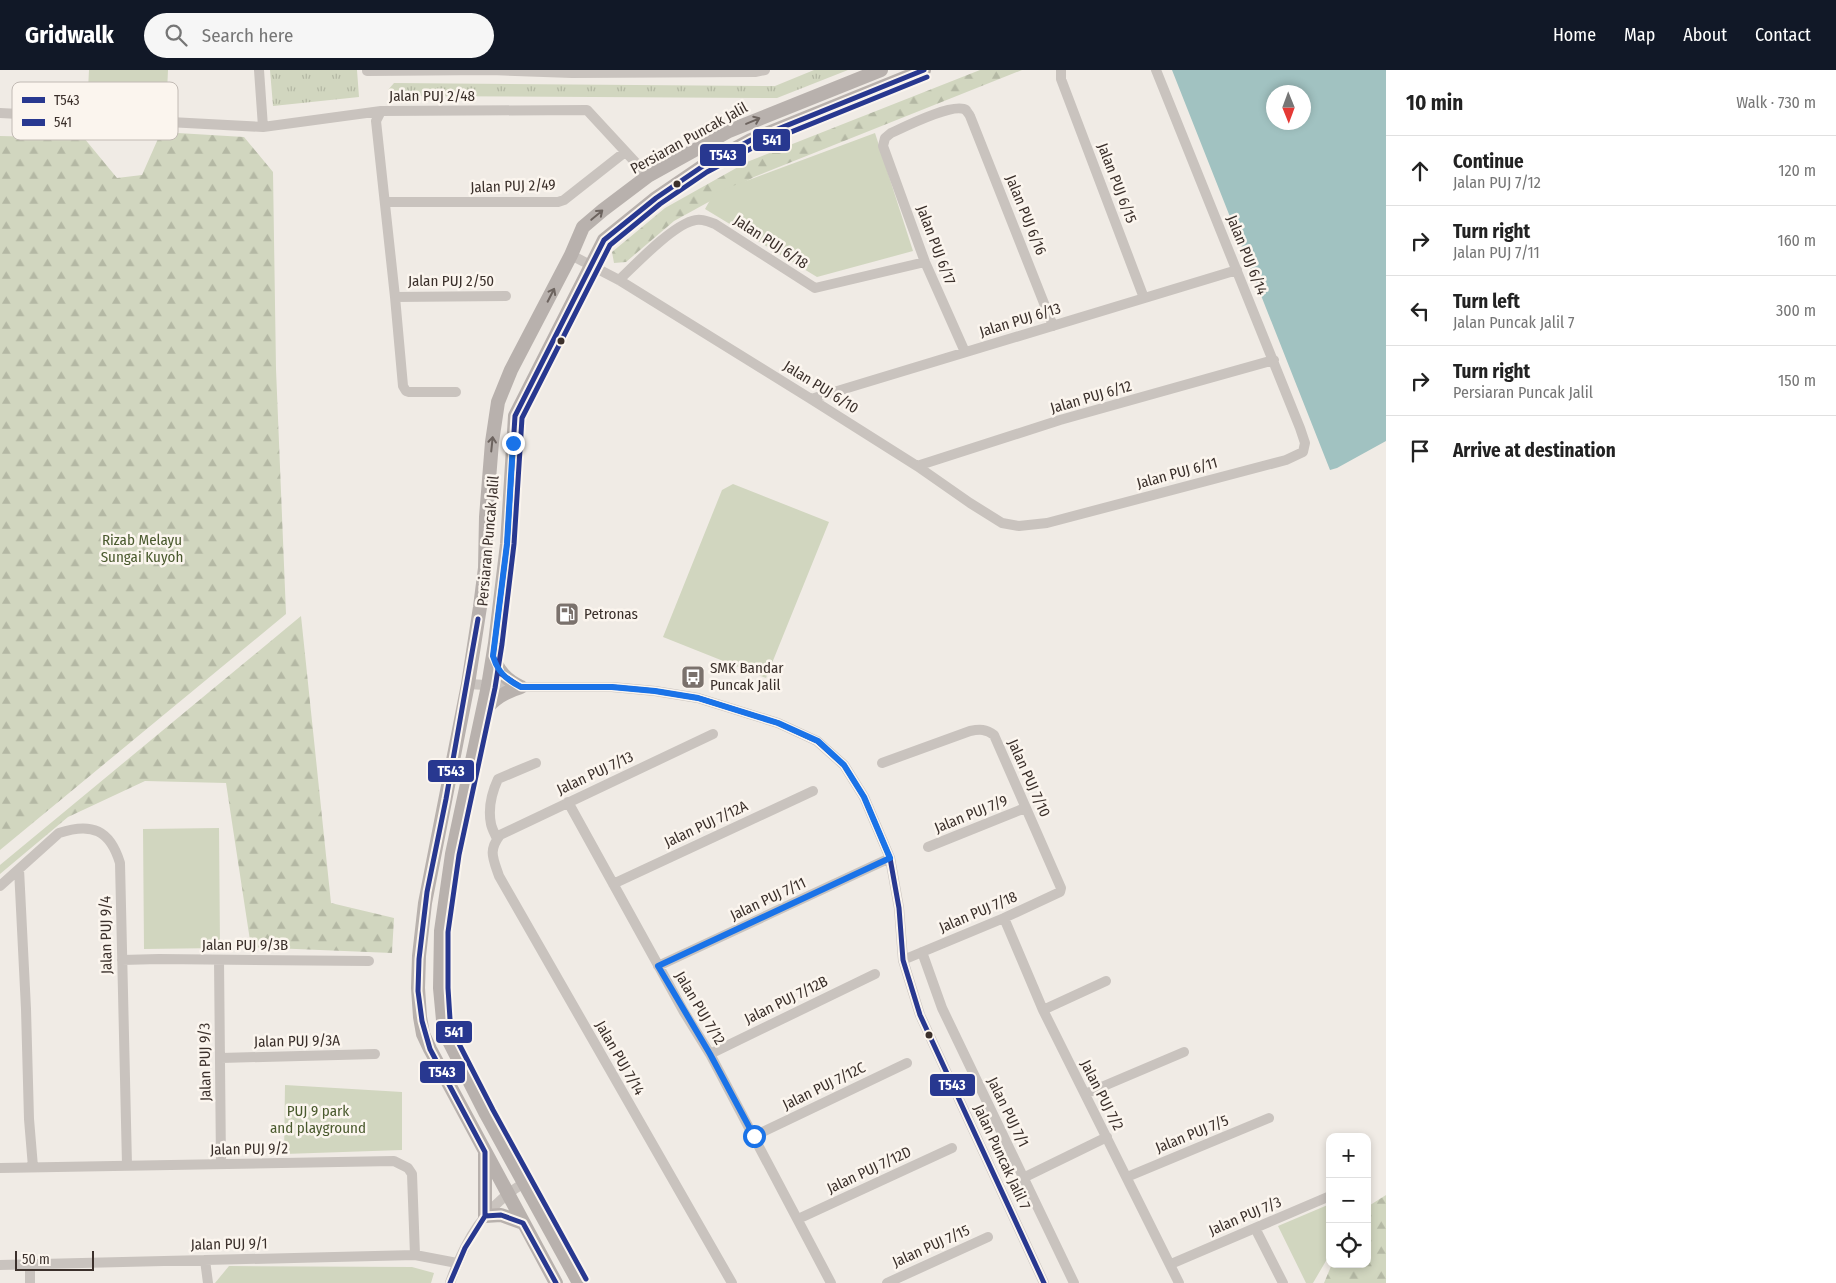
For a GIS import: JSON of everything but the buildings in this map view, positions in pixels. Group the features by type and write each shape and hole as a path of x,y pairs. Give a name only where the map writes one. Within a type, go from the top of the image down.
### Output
{"main road":[{"name":"Persiaran Puncak Jalil","path":"556,1283 506,1194 430,1049 420,1017 418,988 419,956 425,903 468,684 485,568 486,517 492,442 498,402 511,370 571,255 583,227 648,176 729,131 881,70"},
{"name":"Persiaran Puncak Jalil","path":"579,1283 486,1114 449,1041 443,1020 440,988 441,931 452,854 493,656 507,544 515,416 604,240 656,198 703,166 752,140 924,70"},
{"path":"493,656 501,674 521,687"},
{"path":"481,714 498,696 521,687"},
{"path":"485,1152 485,1216 501,1215 523,1224"}],"street":[{"path":"259,70 263,127"},
{"path":"367,71 755,72 766,70"},
{"name":"Jalan PUJ 6/14","path":"1156,70 1274,360 1305,443 1303,452"},
{"name":"Jalan PUJ 6/15","path":"1061,74 1144,298"},
{"name":"Jalan PUJ 6/17","path":"965,352 925,262 884,146 885,138 891,133 941,112 960,108 966,110 970,116"},
{"name":"Jalan PUJ 2/48","path":"456,392 406,391 403,386 386,202 376,121 381,111 585,110 590,112 648,176"},
{"path":"178,122 263,127 381,111"},
{"name":"Jalan PUJ 6/16","path":"970,116 1053,326"},
{"name":"Jalan PUJ 2/49","path":"386,202 558,202 564,200 625,152"},
{"name":"Jalan PUJ 6/18","path":"619,280 657,244 684,225 699,220 715,224 815,288 925,262"},
{"name":"Jalan PUJ 6/10","path":"571,255 619,280 812,399 1002,523 1019,526 1057,521"},
{"name":"Jalan PUJ 6/13","path":"812,399 1237,270"},
{"name":"Jalan PUJ 2/50","path":"395,297 506,296"},
{"name":"Jalan PUJ 6/12","path":"917,466 1060,420 1274,360"},
{"name":"Jalan PUJ 6/11","path":"1057,521 1286,460 1303,452"},
{"name":"Jalan Puncak Jalil 7","path":"468,684 521,687 612,687 698,698 778,723 818,741 844,765 864,797 890,858 898,908 903,960 920,1016 1044,1283"},
{"name":"Jalan PUJ 7/10","path":"882,764 970,731 984,730 994,735 1061,888"},
{"name":"Jalan PUJ 7/13","path":"495,842 500,835 713,734"},
{"name":"Jalan PUJ 7/14","path":"536,763 498,779 494,789 490,809 495,842 493,856 499,876 732,1283"},
{"name":"Jalan PUJ 7/12A","path":"613,884 813,791"},
{"name":"Jalan PUJ 7/12","path":"568,802 658,966 710,1054 831,1283"},
{"name":"Jalan PUJ 7/9","path":"928,848 1026,808"},
{"name":"Jalan PUJ 9/4","path":"0,886 59,833 78,828 97,830 106,836 116,850 120,863 127,1165"},
{"name":"Jalan PUJ 7/11","path":"658,966 890,858"},
{"path":"19,869 29,1119 33,1167"},
{"name":"Jalan PUJ 7/18","path":"903,960 1004,918 1060,892 1061,888"},
{"name":"Jalan PUJ 7/2","path":"1004,918 1043,1010 1128,1177 1179,1283"},
{"name":"Jalan PUJ 7/1","path":"922,952 942,1008 1074,1283"},
{"name":"Jalan PUJ 9/3B","path":"122,960 369,960"},
{"name":"Jalan PUJ 9/3","path":"219,960 221,1164"},
{"name":"Jalan PUJ 7/12B","path":"710,1054 875,974"},
{"path":"1043,1010 1106,981"},
{"path":"1085,1094 1184,1052"},
{"name":"Jalan PUJ 9/3A","path":"221,1058 375,1054"},
{"name":"Jalan PUJ 7/12C","path":"754,1136 908,1063"},
{"name":"Jalan PUJ 7/5","path":"1128,1177 1269,1118"},
{"path":"1023,1178 1107,1137"},
{"name":"Jalan PUJ 7/12D","path":"798,1219 952,1148"},
{"name":"Jalan PUJ 9/2","path":"0,1168 394,1161 408,1168 413,1182 415,1255"},
{"path":"450,1283 469,1238 485,1216 506,1194 524,1183"},
{"name":"Jalan PUJ 7/3","path":"1171,1264 1326,1198"},
{"path":"1255,1228 1283,1283"},
{"name":"Jalan PUJ 7/15","path":"887,1283 988,1237"},
{"name":"Jalan PUJ 9/1","path":"0,1265 415,1255 457,1263"},
{"path":"205,1260 208,1283"},
{"path":"30,1264 30,1283"}],"green space":[{"path":"89,70 168,70 167,82 88,82"},
{"path":"270,70 357,70 359,97 273,106"},
{"path":"814,70 848,70 777,98 395,96 388,90 394,83 775,86"},
{"path":"980,70 1022,70 754,177 674,221 626,262 614,263 612,252 665,208 747,162"},
{"name":"Rizab Melayu Sungai Kuyoh","path":"178,133 244,137 273,172 276,369 286,614 0,850 0,136 12,136 12,140 86,140 117,178 142,175 157,140 178,140"},
{"path":"875,133 913,251 817,277 705,209 714,193"},
{"path":"733,484 829,522 766,678 663,637 722,490"},
{"path":"301,616 331,903 394,918 392,953 251,947 226,783 145,781 68,817 0,874 0,865"},
{"path":"219,828 220,948 144,949 143,829"},
{"name":"PUJ 9 park and playground","path":"285,1085 402,1092 402,1150 284,1154"},
{"path":"1386,1195 1386,1283 1324,1283 1330,1268 1371,1268 1371,1204"},
{"path":"1326,1206 1326,1261 1313,1283 1306,1283 1278,1226"},
{"path":"229,1266 412,1267 434,1273 431,1283 215,1283"}],"water":[{"path":"1172,70 1386,70 1386,441 1330,470"}],"transit line":[{"name":"T543","path":"924,70 751,140 703,166 656,198 604,240 515,416 507,544 493,656 501,674 521,687 612,687 698,698 778,723 817,741 844,765 864,797 890,858 899,908 903,960 920,1015 1044,1283"},
{"name":"541","path":"586,1279 493,1110 456,1038 450,1019 448,932 459,855 495,688 502,644 514,544 522,418 610,245 660,204 707,172 754,147 927,77"},
{"name":"T543","path":"478,619 446,799 427,892 419,959 418,991 422,1021 430,1049 485,1152 485,1216"},
{"name":"T543","path":"485,1216 501,1215 523,1223 556,1283"},
{"name":"T543","path":"450,1283 465,1248 485,1216"}],"place":[{"name":"Petronas","path":"567,614"},
{"name":"SMK Bandar Puncak Jalil","path":"693,677"}],"route":[{"path":"513,443 507,544 493,656 501,674 521,687 612,687 698,698 778,723 818,741 844,765 864,797 890,858 658,966 710,1054 754,1136"}]}
